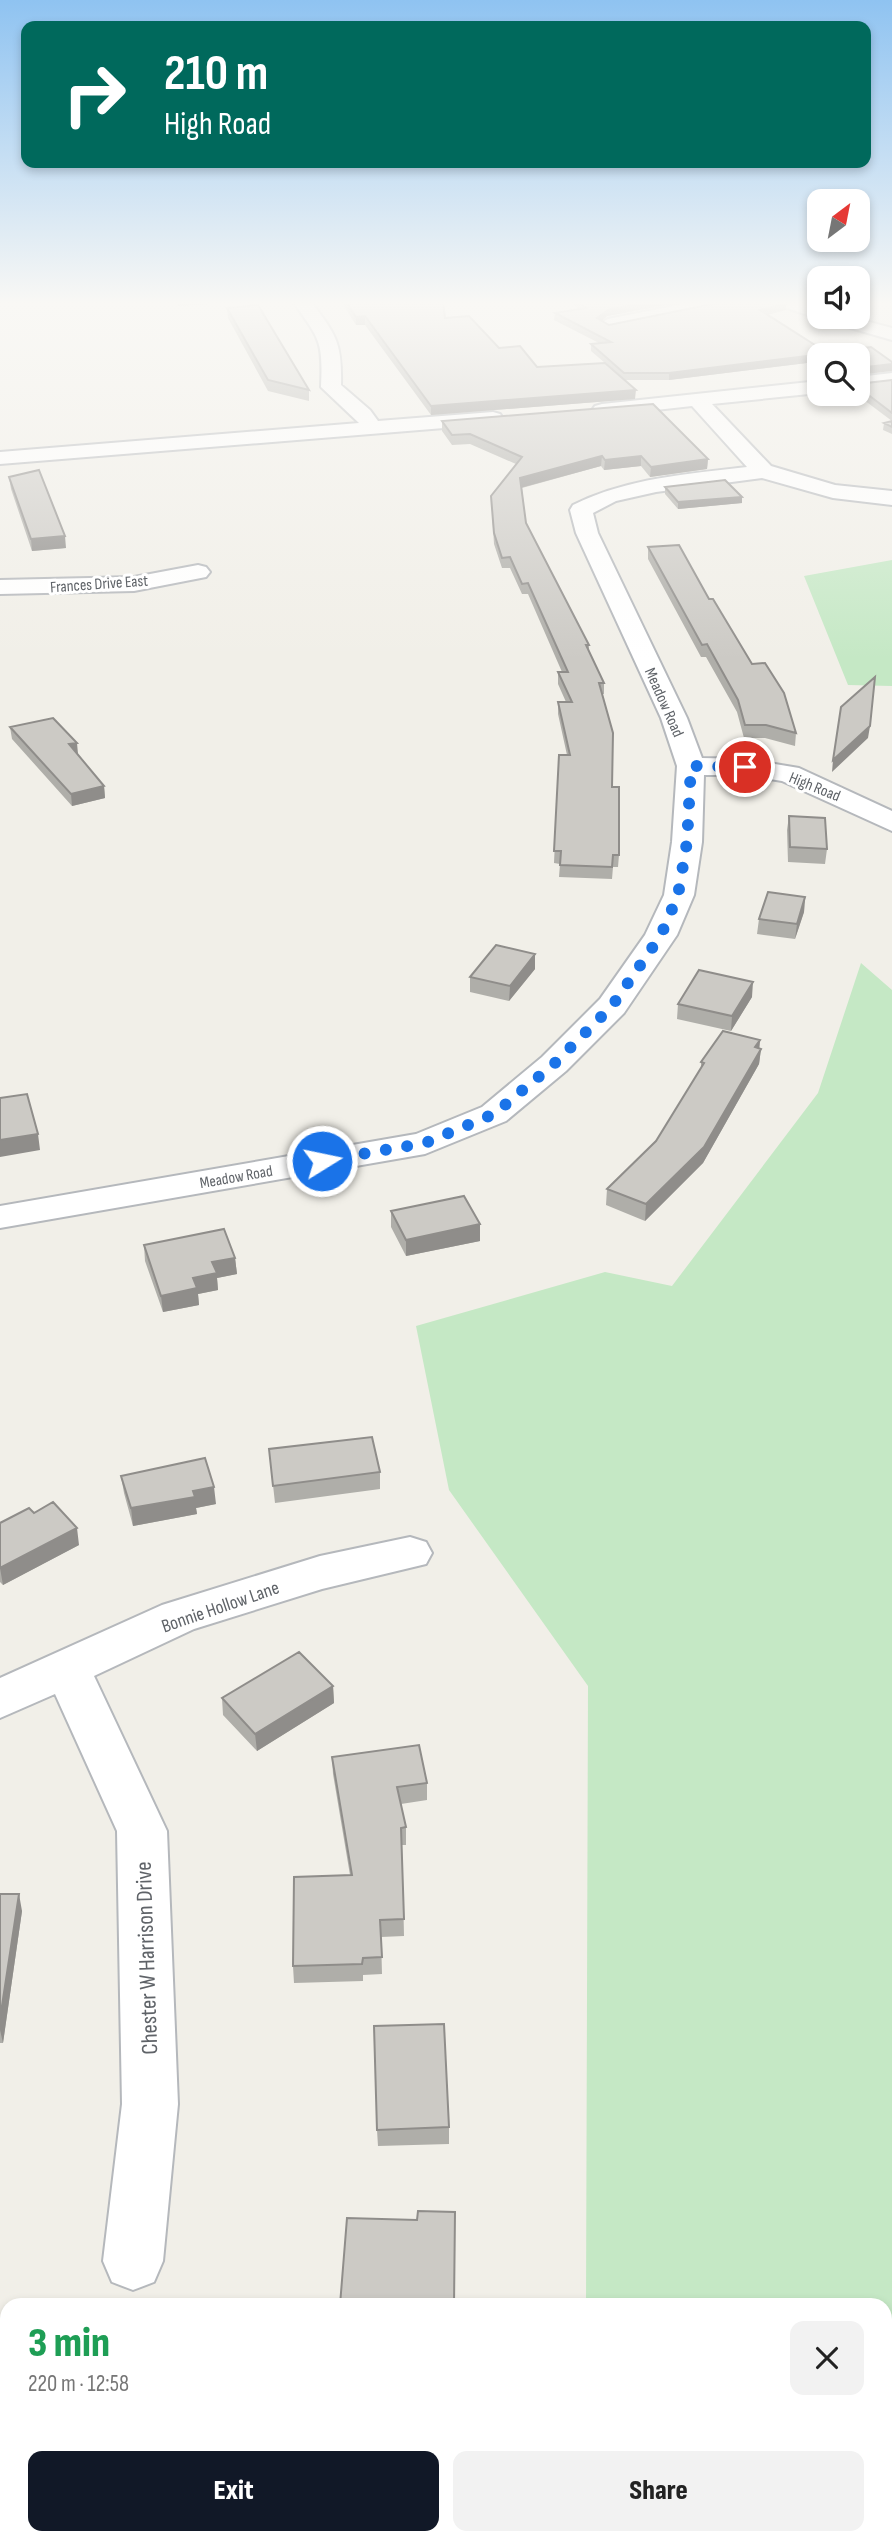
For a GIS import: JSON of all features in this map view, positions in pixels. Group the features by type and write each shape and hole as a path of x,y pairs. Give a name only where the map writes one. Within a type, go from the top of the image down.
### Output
{"street":[{"path":"369,422 373,428"},
{"path":"0,458 451,422"},
{"path":"717,422 763,471 833,491 892,498"},
{"name":"Meadow Road","path":"0,1217 425,1143 494,1114 554,1064 612,1006 661,935 678,895 687,842 691,766 674,718 587,533 581,510 609,496 656,485 763,471"},
{"name":"Frances Drive East","path":"0,587 134,584 198,572"},
{"name":"High Road","path":"691,766 745,767 789,774 892,821"},
{"name":"Bonnie Hollow Lane","path":"0,1699 68,1670 178,1617 320,1573 410,1553"},
{"name":"Chester W Harrison Drive","path":"68,1670 142,1831 150,2104 133,2261"}],"green space":[{"path":"892,560 892,686 848,685 804,576"},
{"path":"861,963 892,990 892,2298 586,2298 588,1686 449,1490 416,1326 605,1272 672,1286 818,1093"}],"building":[{"path":"443,422 671,422 708,459 651,467 641,456 605,460 602,456 520,478 526,523 589,645 586,645 604,683 599,683 613,733 612,787 619,787 619,855 613,855 612,867 560,865 561,851 554,851 559,755 570,755 558,702 572,702 558,672 568,672 528,583 522,584 510,557 502,558 494,533 491,496 522,457 470,434 452,435"},
{"path":"39,470 65,536 31,539 9,477"},
{"path":"725,480 742,497 678,502 665,487"},
{"path":"679,545 709,599 713,599 752,664 765,663 784,693 796,733 766,725 745,725 738,700 707,644 702,645 648,547"},
{"path":"875,677 870,726 833,760 841,707"},
{"path":"53,718 77,743 69,744 104,786 71,794 10,727"},
{"path":"789,816 825,818 827,849 790,847"},
{"path":"768,892 805,897 797,924 759,919"},
{"path":"496,945 535,954 510,986 470,977"},
{"path":"699,970 753,982 732,1016 678,1004"},
{"path":"723,1031 760,1040 755,1047 761,1049 704,1147 646,1204 607,1189 656,1141 704,1063 701,1062"},
{"path":"27,1094 38,1134 0,1140 0,1098"},
{"path":"464,1196 480,1224 406,1240 391,1211"},
{"path":"224,1229 235,1258 212,1262 217,1273 193,1278 197,1288 161,1296 144,1245"},
{"path":"372,1437 380,1472 273,1486 269,1449"},
{"path":"205,1458 214,1487 193,1491 195,1497 131,1508 121,1476"},
{"path":"53,1502 77,1528 0,1568 0,1523 29,1508 34,1513"},
{"path":"299,1652 333,1686 255,1734 222,1698"},
{"path":"419,1745 427,1783 397,1787 406,1827 401,1828 404,1919 380,1920 382,1957 363,1958 362,1964 293,1966 294,1877 352,1875 332,1757"},
{"path":"0,1894 19,1894 0,2019"},
{"path":"444,2024 449,2127 377,2130 374,2026"},
{"path":"418,2211 455,2212 454,2298 341,2298 347,2218 417,2220"}],"route":[{"path":"322,1161 425,1143 494,1114 554,1064 612,1006 661,935 678,895 687,842 691,766 745,767"}]}
